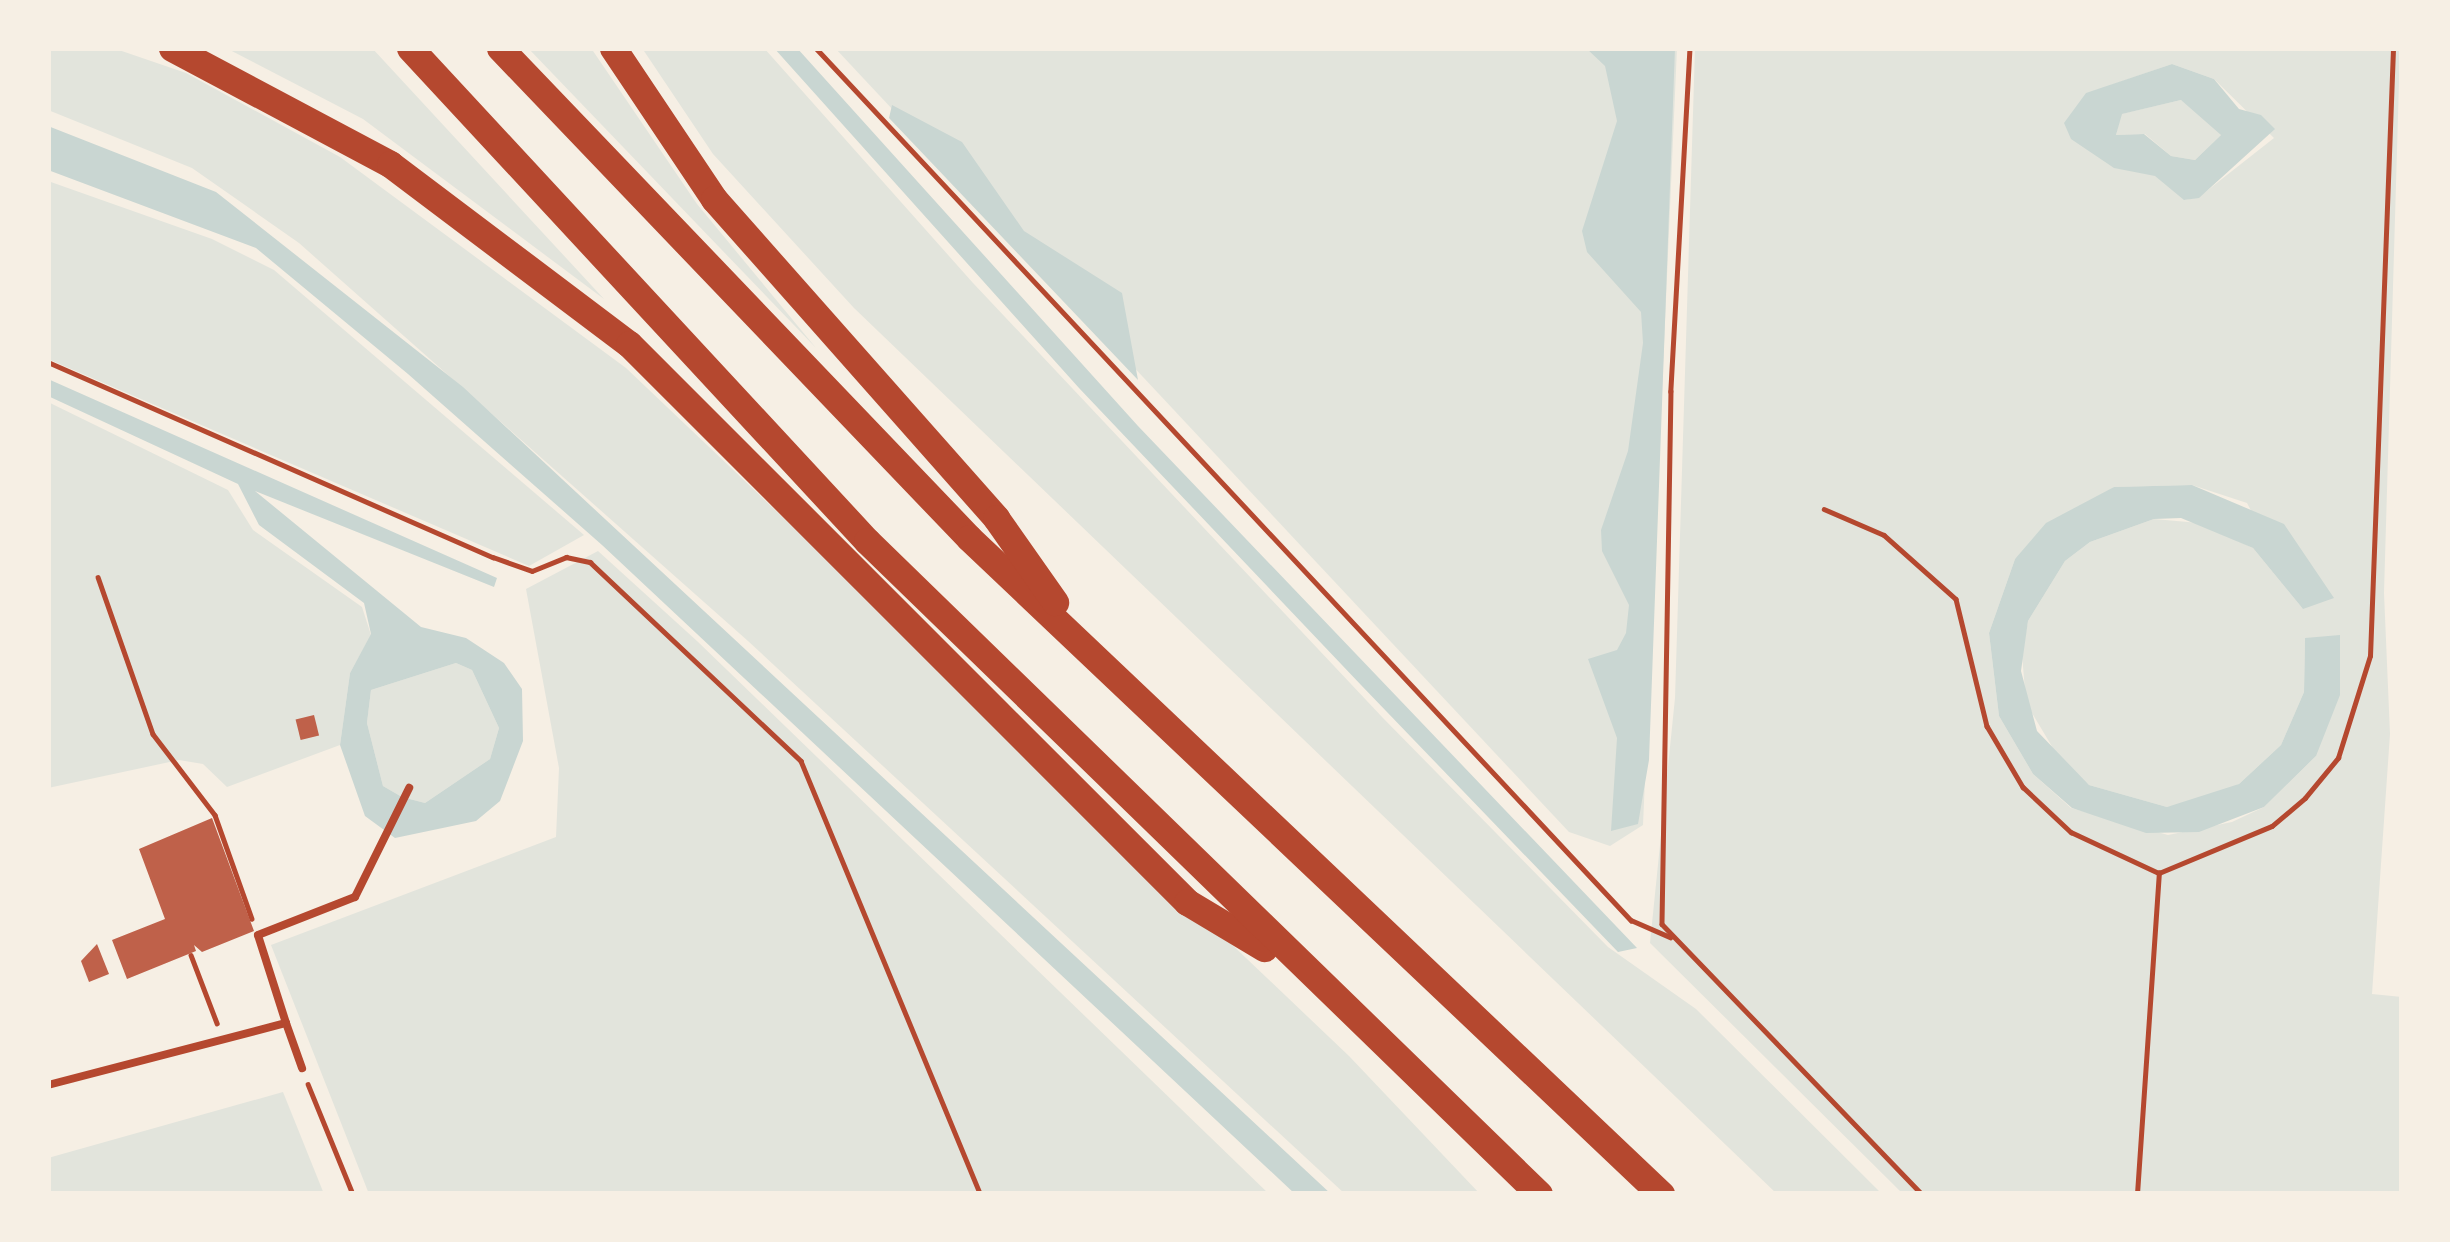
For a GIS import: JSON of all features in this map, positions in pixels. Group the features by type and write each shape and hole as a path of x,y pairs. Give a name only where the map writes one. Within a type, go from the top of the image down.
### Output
{"highway":[{"path":"172,48 390,164 629,344 1187,902 1304,972"},
{"path":"410,48 867,541 1304,972 1539,1194"},
{"path":"500,48 969,538 1661,1194"},
{"path":"613,48 714,200 996,518 1085,645"}],"lane":[{"path":"302,1068 258,935 355,897 409,788"},
{"path":"48,1085 286,1023"}],"path":[{"path":"816,48 1615,903 1649,932 1670,937 1922,1194"},
{"path":"1670,937 1659,882 1690,48"},
{"path":"1824,509 1884,535 1956,599 1987,726 2023,787 2071,832 2158,873 2272,826 2305,798 2338,758 2370,656 2393,48"},
{"path":"48,362 493,557 532,571 566,557 590,562 801,761 980,1194"},
{"path":"98,578 153,734 215,815 258,935"},
{"path":"2138,1194 2158,873"},
{"path":"191,955 224,1042"},
{"path":"302,1068 353,1194"}],"shaded area":[{"path":"48,48 113,48 186,73 340,157 626,368 1349,1056 1480,1194 1345,1194 748,641 299,243 192,168 48,110"},
{"path":"226,48 372,48 604,299 363,119"},
{"path":"528,48 591,48 697,204 816,348"},
{"path":"642,48 764,48 973,283 1383,718 1608,947 1696,1009 1882,1194 1777,1194 854,308 713,154"},
{"path":"774,48 797,48 1138,426 1637,948 1618,952 1361,685 1079,388"},
{"path":"835,48 1677,48 1643,825 1610,846 1569,832"},
{"path":"1586,48 1675,48 1649,760 1638,824 1611,831 1617,738 1588,659 1617,650 1626,633 1629,605 1602,551 1601,530 1628,451 1643,343 1641,312 1587,252 1582,231 1617,121 1605,66"},
{"path":"1695,48 2400,48 2384,593 2390,734 2372,994 2402,997 2402,1194 1903,1194 1650,943 1675,698","holes":["2172,64 2214,79 2274,138 2199,197 2185,200 2156,176 2084,144 2111,85","2192,485 2247,503 2303,609 2253,548 2199,523 2154,519 2090,542 2065,561 2028,621 2022,654 2026,703 2063,765 2089,785 2167,807 2210,799 2239,784 2281,745 2304,692 2305,638 2316,756 2264,807 2232,822 2168,835 2071,808 2033,774 1999,716 1989,633 2015,559 2114,487"]},
{"path":"2172,64 2214,79 2239,109 2261,115 2275,129 2199,198 2184,200 2155,176 2114,168 2071,139 2064,123 2086,93","holes":["2181,100 2221,135 2195,160 2171,156 2144,134 2116,135 2122,114"]},
{"path":"2181,100 2218,124 2221,135 2195,160 2171,156 2145,134 2116,135 2121,114"},
{"path":"892,105 962,142 1024,231 1122,293 1138,380 889,118"},
{"path":"48,126 216,192 463,387 1331,1194 1295,1194 602,545 408,374 256,248 48,170"},
{"path":"48,181 212,239 274,270 584,535 529,566 48,359"},
{"path":"48,379 497,578 494,587 255,491 421,627 466,638 504,663 522,689 523,741 500,801 476,821 395,838 365,816 340,745 350,673 371,634 364,603 259,525 238,484 48,396","holes":["456,663 472,670 499,728 490,759 425,803 383,786 367,723 371,690"]},
{"path":"48,402 228,490 253,530 362,607 371,635 350,673 340,745 227,787 203,764 179,760 48,788"},
{"path":"2192,485 2284,524 2334,598 2303,609 2253,548 2181,518 2154,519 2090,542 2065,561 2028,621 2021,671 2037,731 2089,785 2167,807 2239,784 2281,745 2304,692 2305,638 2340,635 2340,695 2316,756 2264,807 2199,832 2146,833 2072,808 2033,774 1999,716 1989,633 2015,559 2046,523 2114,487"},
{"path":"598,551 1269,1194 369,1194 271,945 556,837 559,768 526,589"},
{"path":"456,663 472,670 499,728 490,759 425,803 402,797 383,786 367,723 371,690"},
{"path":"283,1092 324,1194 48,1194 48,1158"}],"building":[{"path":"314,715 319,735 301,740 296,720"},
{"path":"212,818 254,931 202,952 194,945 196,951 127,979 112,940 165,919 139,849"},
{"path":"97,944 109,974 89,982 81,961"}]}
